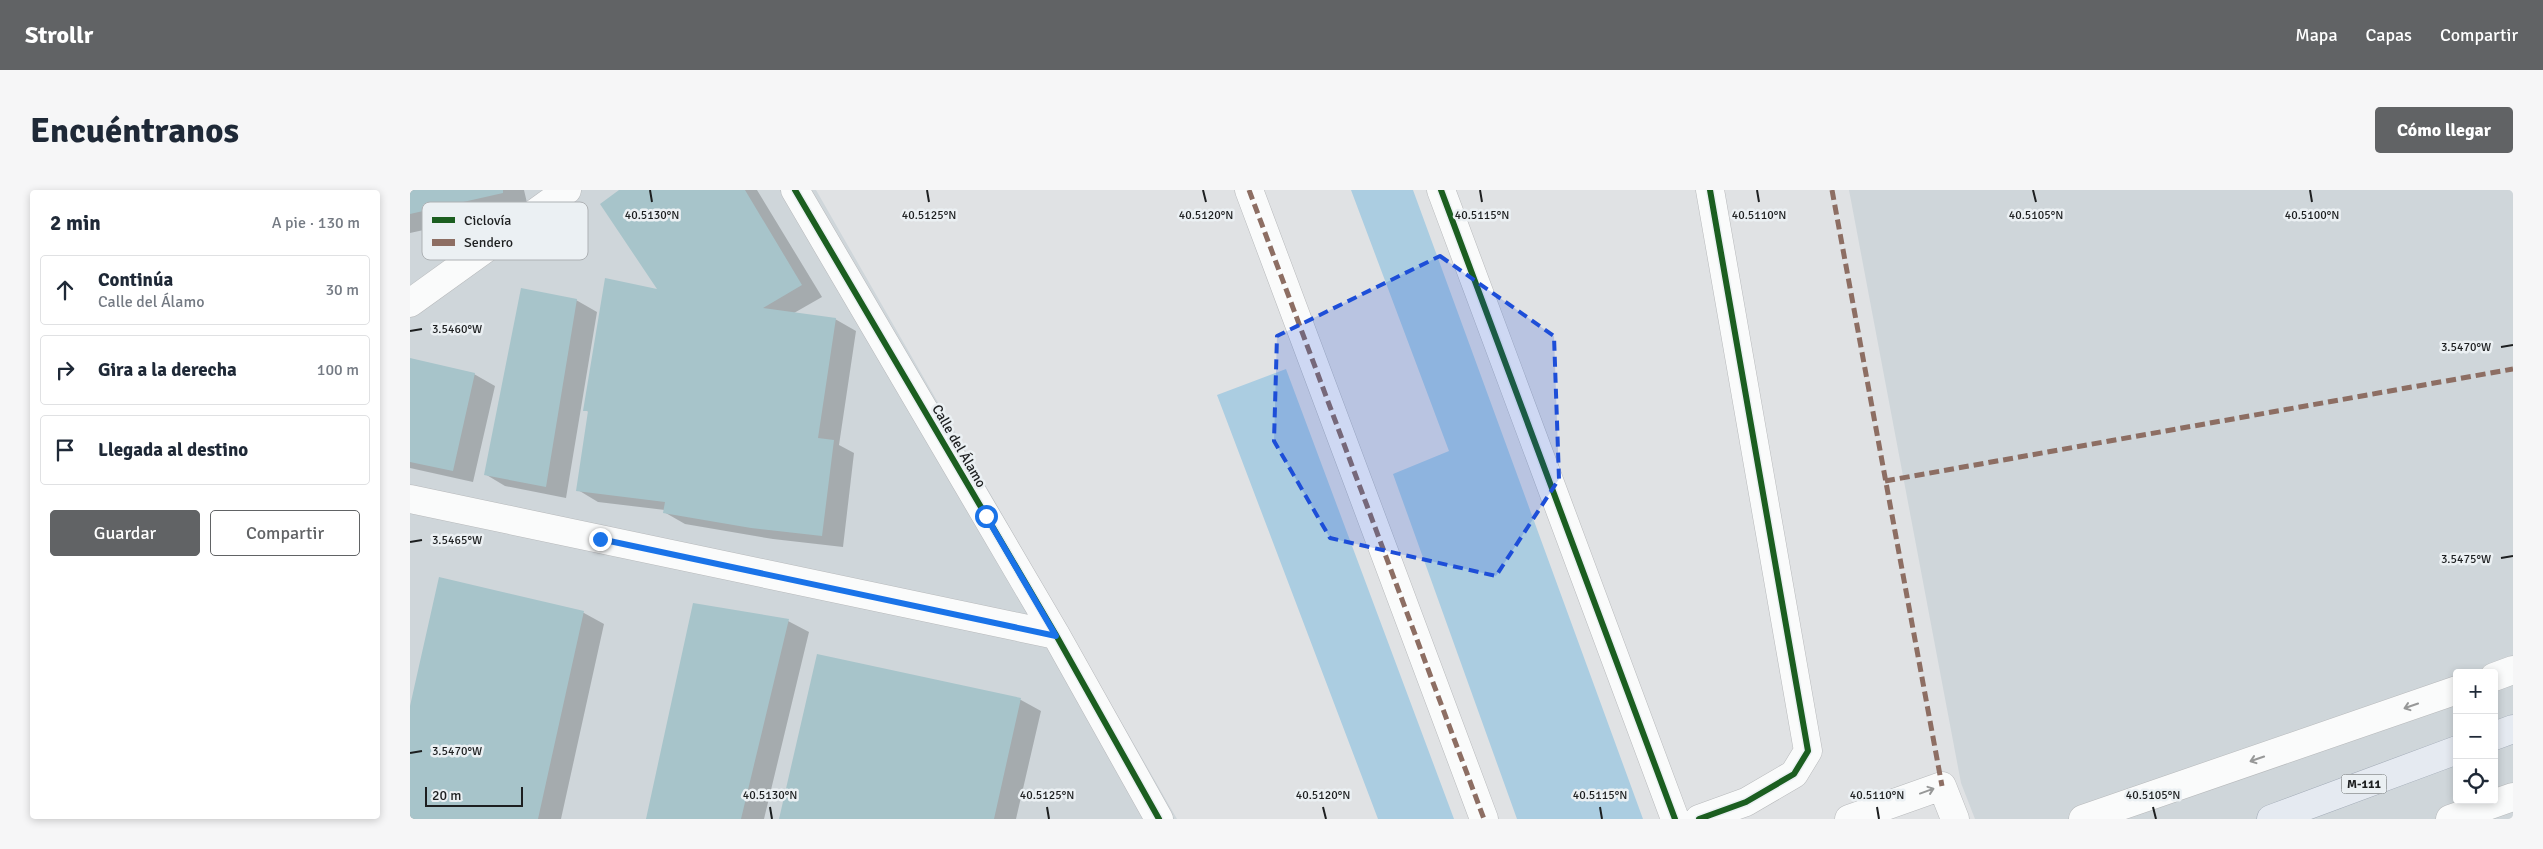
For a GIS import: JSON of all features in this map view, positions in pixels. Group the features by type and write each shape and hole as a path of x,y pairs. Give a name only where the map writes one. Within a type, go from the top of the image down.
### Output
{"main road":[{"path":"2498,734 2513,728"},
{"name":"M-111","path":"2271,819 2453,751"}],"street":[{"path":"550,202 567,190"},
{"name":"Calle del Álamo","path":"795,190 1056,636 1160,819"},
{"path":"1249,190 1484,819"},
{"path":"1441,190 1675,819"},
{"path":"1699,819 1746,802 1794,774 1808,751 1710,190"},
{"path":"410,303 470,260"},
{"path":"410,499 1056,636"},
{"path":"2498,676 2513,670"},
{"path":"2083,819 2453,691"},
{"path":"1849,819 1942,786 1955,819"},
{"path":"2450,819 2513,797"}],"highlighted area":[{"path":"1440,256 1554,336 1559,479 1496,576 1330,538 1274,441 1277,336"}],"shaded area":[{"path":"410,190 816,190 1177,819 410,819"},
{"path":"1351,190 1413,190 1643,819 1517,819 1393,474 1449,451"},
{"path":"1849,190 2513,190 2513,819 1975,819 1961,783"},
{"path":"1286,369 1454,819 1378,819 1217,395"}],"building":[{"path":"410,190 503,190 503,193 463,202 422,202 422,211 410,214"},
{"path":"619,190 745,190 802,285 763,308 836,318 818,438 834,440 822,536 751,528 663,513 665,502 576,491 588,411 583,411 605,278 657,289 600,204"},
{"path":"521,288 577,299 546,487 484,475"},
{"path":"410,358 475,373 453,471 410,462"},
{"path":"439,577 584,611 538,819 410,819 410,706"},
{"path":"693,603 789,619 741,819 646,819"},
{"path":"817,654 1021,698 994,819 779,819"}],"marked path":[{"path":"1249,190 1484,819"},
{"path":"1832,190 1942,786"},
{"path":"1885,481 2513,369"}],"cycle path":[{"path":"795,190 1056,635 1159,819"},
{"path":"1441,190 1675,819"},
{"path":"1699,819 1746,802 1794,774 1808,751 1710,190"}],"route":[{"path":"600,539 1056,636 986,516"}]}
